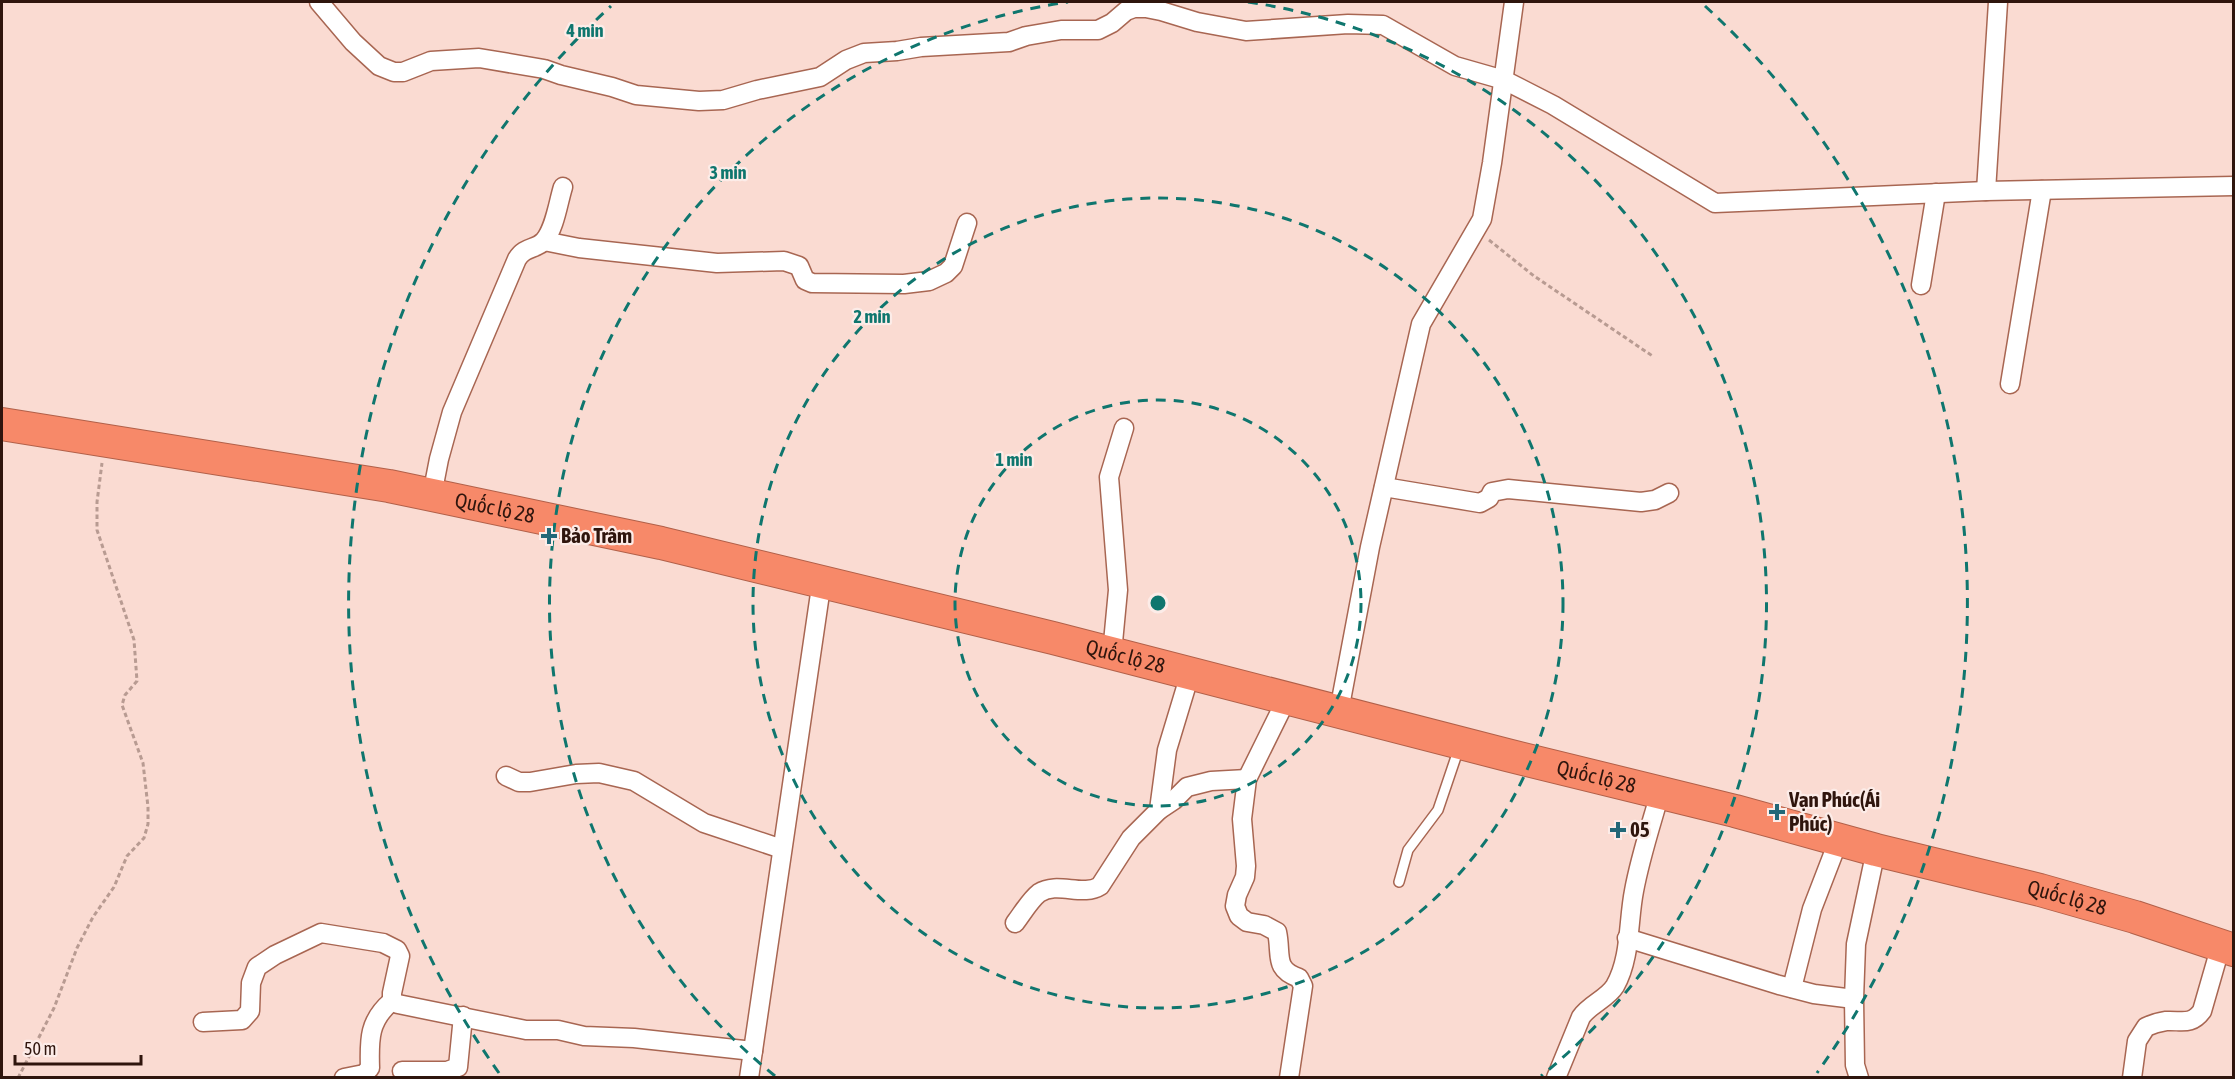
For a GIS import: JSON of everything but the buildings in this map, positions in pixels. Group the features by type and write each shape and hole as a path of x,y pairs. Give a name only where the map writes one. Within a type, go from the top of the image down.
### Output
{"highway":[{"name":"Quốc lộ 28","path":"2,424 251,462 432,495 639,538 822,580 1876,850 1953,867 2135,917 2227,948"}],"street":[{"path":"319,2 353,42 379,66 394,72 404,72 431,61 479,58 544,69 636,95 711,100 723,100 757,90 820,77 846,60 864,53 932,46 1009,42 1026,36 1061,30 1098,30 1112,23 1126,11 1146,8 1197,22 1245,31 1348,24 1383,25 1455,66 1504,80 1553,105 1715,203 1986,191 2234,186"},
{"path":"1339,711 1384,487 1421,324 1482,219 1514,2"},
{"path":"1986,191 1998,2"},
{"path":"432,495 452,412 517,259 521,253 544,241 549,232 562,187"},
{"path":"2010,384 2042,190"},
{"path":"1921,285 1936,193"},
{"path":"544,241 579,248 717,263 784,261 799,266 805,280 812,283 904,284 929,281 946,273 953,266 967,223"},
{"path":"1112,653 1118,590 1109,477 1124,428"},
{"path":"1384,487 1480,503 1489,498 1492,492 1508,489 1641,502 1655,500 1669,493"},
{"path":"749,1077 822,580"},
{"path":"1159,810 1167,750 1190,674"},
{"path":"1287,698 1248,778 1242,819 1245,877 1235,906 1239,916 1247,922 1264,925 1277,932 1280,948 1279,963 1287,974 1299,978 1303,986 1288,1077"},
{"path":"506,776 519,782 530,782 576,774 599,773 634,781 704,823 782,849"},
{"path":"1015,923 1042,892 1049,889 1087,889 1100,886 1131,838 1159,810 1187,787 1211,781 1248,778"},
{"path":"1556,1077 1581,1017 1614,987 1624,959 1636,878 1660,793"},
{"path":"1792,988 1812,909 1839,839"},
{"path":"1859,1077 1855,1065 1854,999 1857,930 1876,850"},
{"path":"203,1022 242,1020 250,1011 251,983 257,967 321,933 383,943 397,950 400,956 392,1001 377,1016 372,1028 370,1068 364,1074 344,1077"},
{"path":"1627,938 1814,994 1854,999"},
{"path":"2132,1077 2137,1041 2146,1027 2167,1021 2188,1022 2197,1018 2202,1011 2227,948"},
{"path":"392,1001 526,1030 558,1030 584,1036 634,1038 753,1051"},
{"path":"402,1071 447,1071 458,1067 463,1016"}],"lane":[{"path":"1399,882 1408,850 1438,810 1461,743"}],"path":[{"path":"1476,230 1534,276 1654,357"},
{"path":"18,1077 54,1008 77,948 93,917 114,887 127,855 144,838 148,824 144,763 122,705 125,695 137,681 134,640 97,530 101,466 108,441"}],"place":[{"name":"Bảo Trâm","path":"549,536"},
{"name":"Vạn Phúc(Ái Phúc)","path":"1777,812"},
{"name":"05","path":"1618,830"}]}
